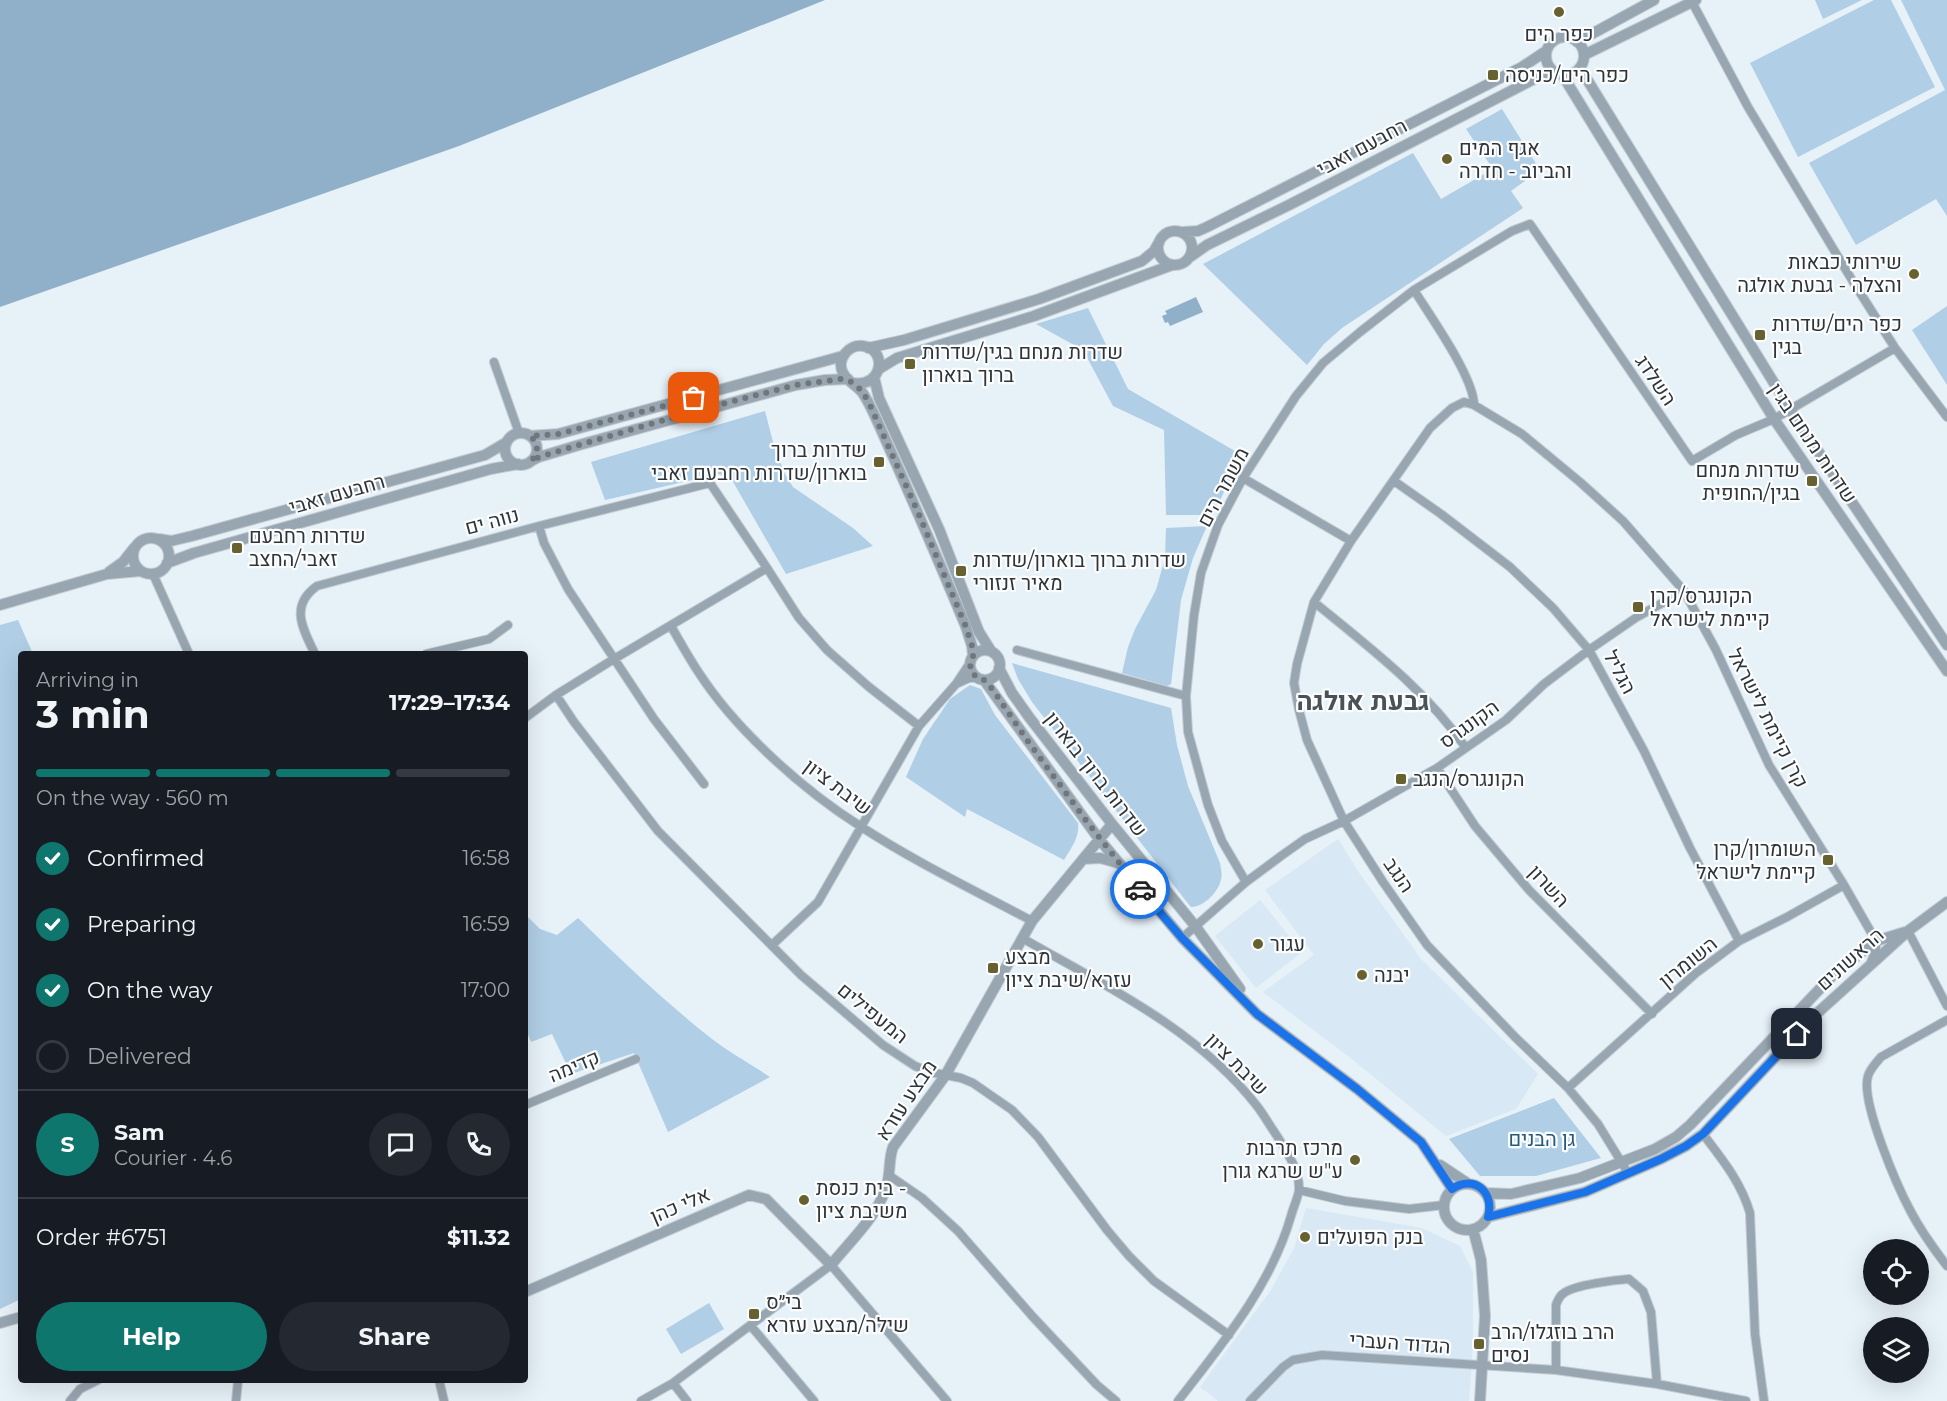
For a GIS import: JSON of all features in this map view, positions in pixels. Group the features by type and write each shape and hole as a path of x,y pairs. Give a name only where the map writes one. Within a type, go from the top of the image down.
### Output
{"street":[{"path":"1577,42 1654,0"},
{"path":"1584,55 1694,1 1748,107 1895,348 1947,417"},
{"path":"1560,37 1577,42 1581,45 1584,55 1580,68 1570,75 1558,74 1547,64 1546,51 1550,43 1560,37"},
{"name":"רחבעם זאבי","path":"1183,232 1198,231 1261,201 1522,67 1546,51"},
{"name":"שדרות מנחם בגין","path":"1580,68 1790,409 1947,645"},
{"name":"רחבעם זאבי","path":"1190,257 1207,245 1540,76 1558,74"},
{"name":"שדרות מנחם בגין","path":"1558,74 1774,419 1947,671"},
{"name":"השלדג","path":"1530,224 1692,461 1736,435 1774,419 1895,348"},
{"name":"משמר הים","path":"1246,882 1222,841 1208,805 1188,732 1186,696 1193,626 1201,573 1218,525 1243,478 1296,396 1323,363 1414,290 1512,231 1530,224"},
{"path":"843,357 558,434 514,435 507,442 506,452 511,461 526,464 539,457 579,445 796,385 825,380 850,381 866,383 897,358 1034,316 1172,265 1181,264 1190,257 1192,246 1183,232 1168,232 1163,235 1154,251 1142,261 1039,298 904,340 868,348 856,346 846,351 843,357 841,368 850,381 869,403 917,510 966,627 972,646 971,672 981,679"},
{"path":"1158,244 1161,257 1172,265"},
{"path":"1414,290 1464,372 1474,397 1474,405"},
{"path":"868,348 877,356 879,398 939,529 979,632 998,658 999,668 994,677 969,678 956,684"},
{"path":"494,362 524,435 535,442 537,447 535,457 531,461"},
{"name":"הנגב","path":"1474,405 1464,402 1452,408 1430,428 1351,541 1314,602 1294,683 1299,710 1307,740 1344,821 1427,945 1515,1037 1568,1088 1598,1124 1629,1173"},
{"name":"קרן קיימת לישראל","path":"1474,405 1522,434 1580,482 1623,521 1684,591 1716,650 1769,765 1876,941"},
{"name":"רחבעם זאבי","path":"159,539 171,541 192,536 485,455 507,442"},
{"name":"רחבעם זאבי","path":"167,563 194,553 490,469 518,464"},
{"path":"1243,478 1351,541"},
{"name":"הגליל","path":"1394,481 1510,567 1553,608 1589,650 1644,751 1690,848 1740,941"},
{"name":"נווה ים","path":"314,651 300,613 304,598 316,586 538,526 710,483 767,567"},
{"path":"538,526 544,543 568,589 654,719 704,784"},
{"path":"0,605 107,574 141,571 153,574 162,570 167,563 169,553 167,547 159,539 147,538 137,543 123,562 107,574"},
{"path":"134,548 133,559 141,571"},
{"path":"528,716 556,695 767,567 799,618 828,651 918,726"},
{"path":"153,574 188,651"},
{"name":"הקונגרס","path":"1182,938 1246,882 1305,839 1344,821 1437,768 1506,720 1544,684 1589,650 1637,617 1684,591"},
{"path":"1314,602 1399,672 1450,725 1466,748"},
{"path":"439,651 489,639 508,626"},
{"name":"שיבת ציון","path":"671,626 699,674 732,716 771,755 818,796 860,826 1032,921"},
{"path":"772,945 818,902 918,726 956,684 971,659 982,650 991,651"},
{"path":"1017,650 1186,696"},
{"name":"שדרות ברוך בוארון","path":"999,668 1012,693 1029,717 1196,927 1257,1014"},
{"name":"שדרות ברוך בוארון","path":"981,679 1118,863 1182,938 1257,1014 1357,1089 1421,1142 1452,1189"},
{"name":"המעפילים","path":"556,695 658,831 801,975 883,1045 915,1066 973,1083 1012,1110 1038,1137 1129,1256 1154,1281 1229,1335"},
{"name":"השרון","path":"1437,768 1475,826 1528,890 1652,1014"},
{"name":"מבצע עזרא","path":"641,1401 672,1383 831,1265 875,1211 890,1176 889,1159 893,1147 945,1076 1032,921 1112,824"},
{"path":"1083,859 1100,858 1118,863"},
{"name":"השומרון","path":"1568,1088 1696,973 1740,941 1844,885"},
{"name":"הראשונים","path":"1488,1217 1585,1192 1686,1146 1703,1134 1813,1017 1908,931 1947,902"},
{"path":"1908,931 1947,1006"},
{"name":"הראשונים","path":"1486,1193 1510,1194 1580,1178 1655,1149 1676,1137 1834,974 1876,941 1908,931"},
{"name":"שיבת ציון","path":"1022,938 1150,1011 1218,1065 1258,1107 1295,1169 1299,1190"},
{"path":"1868,967 1874,957 1876,941"},
{"path":"1947,1020 1881,1058 1867,1077 1867,1088 1869,1106 1896,1180 1920,1226 1947,1266"},
{"name":"קדימה","path":"528,1105 636,1059"},
{"path":"1703,1134 1736,1178 1746,1197 1750,1213 1755,1334 1764,1401"},
{"name":"שדרות ברוך בוארון","path":"1436,1162 1467,1183"},
{"path":"890,1176 922,1198 958,1231 1021,1304 1097,1385 1116,1401"},
{"path":"1467,1183 1475,1185 1486,1193 1490,1201 1488,1217 1482,1225 1473,1229 1460,1229 1447,1217 1444,1205 1452,1189 1467,1183"},
{"path":"1178,1401 1229,1335 1256,1294 1287,1230 1299,1190 1345,1201 1409,1209 1444,1205"},
{"name":"אלי כהן","path":"528,1291 749,1195 766,1199 831,1265"},
{"path":"1473,1229 1481,1260 1484,1287 1485,1316 1480,1401"},
{"path":"831,1265 947,1401"},
{"path":"1556,1370 1556,1305 1558,1299 1568,1291 1609,1280 1629,1279 1643,1291 1651,1312 1657,1384"},
{"path":"0,1323 17,1318"},
{"path":"0,1331 17,1318"},
{"path":"751,1326 814,1401"},
{"name":"הגדוד העברי","path":"1250,1401 1271,1377 1293,1360 1322,1355 1556,1370 1657,1384 1746,1401"},
{"path":"70,1401 80,1389 92,1383"},
{"path":"236,1401 237,1383"},
{"path":"440,1383 444,1401"},
{"path":"672,1383 687,1401"}],"shaded area":[{"path":"0,0 825,0 459,146 0,307"},
{"path":"1196,297 1203,312 1170,326 1168,322 1165,323 1162,316 1167,314 1165,311"},
{"name":"יבנה","path":"1338,839 1360,874 1421,959 1538,1074 1516,1109 1446,1136 1353,1060 1263,992 1314,955 1265,890"},
{"name":"עגור","path":"1260,900 1302,952 1256,988 1215,936"},
{"path":"1306,1208 1422,1228 1460,1246 1473,1272 1473,1345 1469,1401 1218,1401 1200,1387 1271,1290 1294,1248"}],"green space":[{"path":"1815,0 1862,0 1823,19"},
{"path":"1874,0 1891,0 1935,87 1798,157 1750,63"},
{"path":"1901,0 1947,0 1947,216 1936,199 1856,245 1809,163 1945,90"},
{"path":"1502,109 1540,170 1511,191 1523,208 1342,328 1324,344 1307,365 1203,264 1413,153 1441,199 1493,169 1466,129"},
{"path":"1947,306 1947,385 1912,330"},
{"path":"1088,308 1128,389 1247,458 1224,492 1213,515 1166,515 1164,430 1113,406 1083,350 1036,324"},
{"path":"765,411 774,446 793,487 853,528 873,546 786,574 732,480 718,474 605,500 591,462"},
{"path":"1207,526 1193,558 1181,600 1171,684 1167,686 1122,673 1135,629 1156,590 1165,558 1166,528"},
{"path":"18,620 32,651 18,651 18,1300 0,1309 0,625"},
{"path":"1012,663 1171,708 1177,745 1188,786 1222,873 1218,887 1208,899 1200,905 1191,907 1186,901 1032,702 1018,679"},
{"path":"970,685 981,689 995,715 1078,823 1076,838 1064,860 967,809 965,817 906,777 923,739 950,699"},
{"path":"528,917 540,929 557,935 578,918 643,980 695,1025 719,1044 770,1077 668,1132 634,1053 571,1074 552,1034 531,1042 528,1034"},
{"name":"גן הבנים","path":"1554,1098 1601,1158 1536,1176 1480,1176 1449,1139"},
{"path":"709,1303 724,1329 681,1354 666,1329"}],"way so far":[{"path":"694,398 558,434 530,436 537,447 535,457 531,461 699,410 808,382 841,379 853,382 869,403 917,510 970,638 973,656 970,663 971,672 984,680 993,690 1088,823 1140,889"}],"place":[{"name":"כפר הים","path":"1559,12"},
{"name":"כפר הים/כניסה","path":"1493,75"},
{"name":"אגף המים והביוב - חדרה","path":"1447,159"},
{"name":"שירותי כבאות והצלה - גבעת אולגה","path":"1914,274"},
{"name":"כפר הים/שדרות בגין","path":"1760,335"},
{"name":"שדרות מנחם בגין/שדרות ברוך בוארון","path":"910,364"},
{"name":"שדרות ברוך בוארון/שדרות רחבעם זאבי","path":"879,462"},
{"name":"שדרות מנחם בגין/החופית","path":"1812,481"},
{"name":"שדרות רחבעם זאבי/החצב","path":"237,548"},
{"name":"שדרות ברוך בוארון/שדרות מאיר זנזורי","path":"961,571"},
{"name":"הקונגרס/קרן קיימת לישראל","path":"1638,607"},
{"name":"הקונגרס/הנגב","path":"1401,779"},
{"name":"השומרון/קרן קיימת לישראל","path":"1828,860"},
{"name":"עגור","path":"1258,944"},
{"name":"מבצע עזרא/שיבת ציון","path":"993,968"},
{"name":"יבנה","path":"1362,975"},
{"name":"מרכז תרבות ע\"ש שרגא גורן","path":"1355,1160"},
{"name":"בית כנסת - משיבת ציון","path":"804,1200"},
{"name":"בנק הפועלים","path":"1305,1237"},
{"name":"בי״ס שילה/מבצע עזרא","path":"754,1314"},
{"name":"הרב בוזגלו/הרב נסים","path":"1479,1344"}],"district":[{"name":"גבעת אולגה","path":"1363,701"}],"route":[{"path":"1140,889 1182,938 1257,1014 1357,1089 1421,1142 1452,1189 1467,1183 1481,1188 1490,1201 1488,1217 1585,1192 1686,1146 1703,1134 1797,1034"}]}
